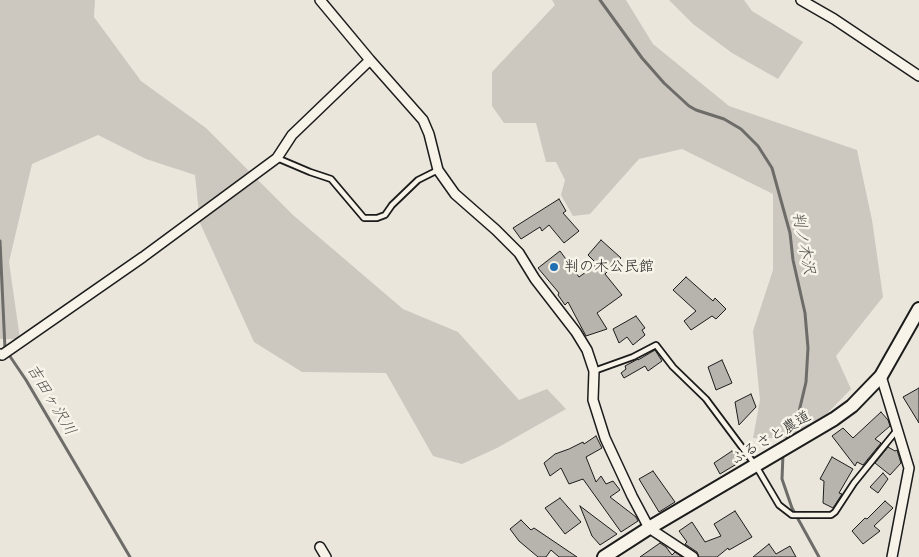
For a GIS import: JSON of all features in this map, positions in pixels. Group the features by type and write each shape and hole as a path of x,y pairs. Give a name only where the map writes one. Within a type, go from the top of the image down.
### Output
{"street":[{"path":"320,0 423,120 429,134 438,170 455,194 518,252 535,279 576,332 587,350 594,371 593,400 605,438 649,528 693,557"},
{"path":"801,0 834,19 919,76"},
{"path":"0,354 2,355 135,263 277,158 292,135 370,60"},
{"name":"ふるさと農道","path":"604,557 852,406 881,376 919,309"},
{"path":"881,376 909,468 892,557"},
{"path":"320,547 326,557"}],"lane":[{"path":"277,158 310,172 331,178 364,218 377,218 386,215 392,205 418,180 438,170"},
{"path":"594,371 633,357 656,345 674,367 706,399 756,466 779,505 792,515 831,515 835,512 854,484 898,430"}],"shaded area":[{"path":"0,0 95,0 94,17 141,81 206,128 293,215 403,309 458,332 519,400 547,389 566,409 497,448 462,464 433,456 386,373 302,372 254,342 200,223 195,175 146,159 98,135 32,164 9,262 20,339 0,339"},
{"path":"552,0 626,0 653,44 729,106 857,150 872,220 883,297 836,356 851,389 803,438 753,438 760,400 753,331 773,270 773,194 682,149 639,159 590,214 573,216 561,195 565,180 556,162 546,162 536,123 504,123 492,106 492,72 555,5"},
{"path":"669,0 744,0 752,11 803,42 778,79 732,53 693,24"}],"building":[{"path":"559,199 566,211 563,213 579,231 564,243 549,225 542,231 540,227 521,239 513,228"},
{"path":"601,240 621,258 605,274 622,295 597,313 607,329 586,336 568,302 565,305 558,295 559,293 538,268 560,251 579,277 597,264 588,255"},
{"path":"686,277 713,301 715,298 726,309 716,319 712,316 691,330 684,321 696,311 673,290"},
{"path":"636,316 645,328 642,330 645,335 633,345 627,337 619,343 613,329"},
{"path":"655,350 662,361 648,371 645,366 624,378 621,373 626,369 625,366"},
{"path":"722,360 732,383 716,390 708,367"},
{"path":"919,388 919,423 903,397"},
{"path":"751,394 756,407 739,425 735,402"},
{"path":"881,412 888,420 890,426 875,439 881,443 863,465 857,462 855,466 832,436 843,428 853,438"},
{"path":"596,436 602,448 586,457 596,482 601,476 606,484 613,481 620,490 610,497 636,517 638,521 621,532 583,479 569,484 561,468 550,476 544,463 555,454 583,442 584,444"},
{"path":"888,447 895,451 897,450 901,463 890,475 875,463"},
{"path":"732,451 740,462 720,474 714,463"},
{"path":"832,457 853,469 839,493 842,494 833,508 823,503 824,481 820,479"},
{"path":"653,471 675,502 659,512 639,479"},
{"path":"883,473 888,479 878,493 870,487"},
{"path":"560,498 581,522 565,534 545,508"},
{"path":"885,501 893,508 874,526 880,531 863,544 852,531"},
{"path":"580,506 617,534 600,545 592,536"},
{"path":"735,511 752,537 729,550 728,548 717,557 699,557 697,552 685,544 687,542 679,531 692,522 705,542 721,536 714,524"},
{"path":"521,520 531,530 534,528 577,557 559,557 551,550 546,557 538,557 519,541 510,529"},
{"path":"660,543 672,555 675,552 682,557 640,557"},
{"path":"769,544 776,554 790,546 796,557 753,557"}],"waterway":[{"name":"判ノ木沢","path":"600,0 642,58 664,83 689,106 724,119 741,129 758,146 772,168 790,233 793,260 805,313 808,348 806,382 798,416 785,443"},
{"name":"吉田ヶ沢川","path":"0,241 5,349 26,380 130,557"},
{"name":"判ノ木沢","path":"783,454 782,479 792,508 819,557"}],"place":[{"name":"判の木公民館","path":"554,267"}]}
